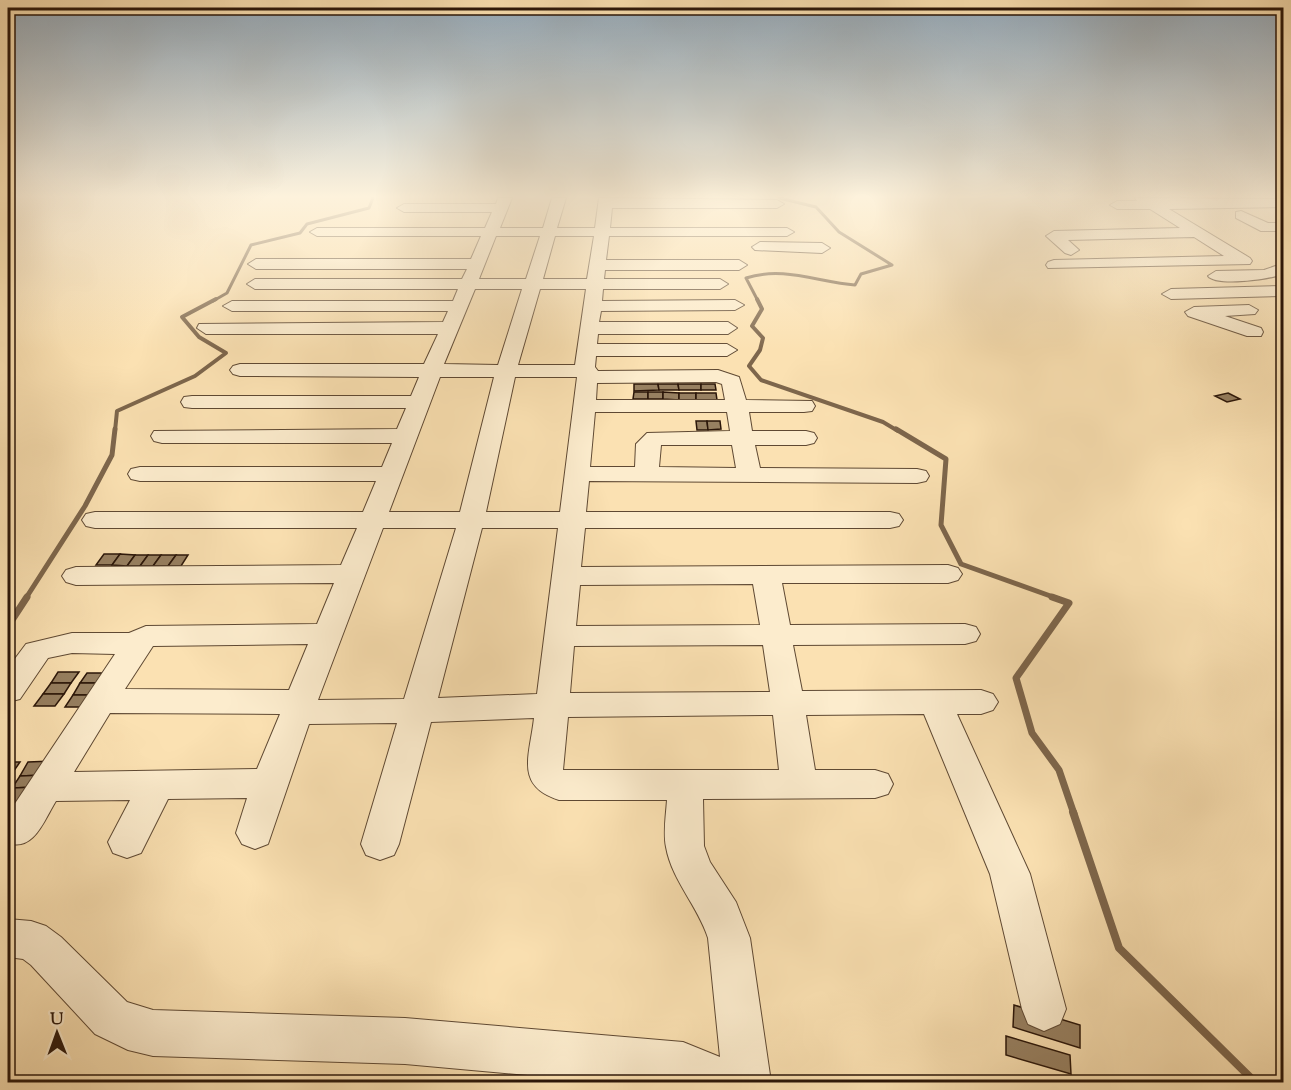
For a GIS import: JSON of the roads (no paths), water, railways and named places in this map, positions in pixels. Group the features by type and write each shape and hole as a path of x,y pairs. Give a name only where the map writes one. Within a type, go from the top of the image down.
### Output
{"street":[{"path":"345,264 356,249"},
{"path":"255,833 269,783 419,402 483,249"},
{"path":"380,844 471,520 507,369 544,249"},
{"path":"600,249 592,306 585,406 544,768 545,776 559,786 875,784"},
{"path":"1059,249 1061,255"},
{"path":"1061,255 1168,249"},
{"path":"1223,249 1279,278"},
{"path":"1061,255 1108,263 1242,260"},
{"path":"1108,263 1122,274 1133,278 1279,278"},
{"path":"256,264 477,264"},
{"path":"273,264 255,284 720,284"},
{"path":"598,265 739,265"},
{"path":"1172,294 1239,293 1279,278"},
{"path":"1226,322 1254,308 1279,278"},
{"path":"303,370 361,284"},
{"path":"1239,293 1254,308"},
{"path":"592,306 735,305"},
{"path":"232,306 459,306"},
{"path":"1254,308 1194,312 1254,332"},
{"path":"206,328 327,334 447,334"},
{"path":"590,328 728,328"},
{"path":"286,341 327,334"},
{"path":"240,370 432,370 586,366 727,350"},
{"path":"586,366 725,377 732,381 749,475"},
{"path":"192,402 419,402"},
{"path":"585,406 804,406"},
{"path":"162,436 406,436"},
{"path":"647,475 648,444 651,440 742,437 806,438"},
{"path":"140,474 391,474"},
{"path":"578,474 917,476"},
{"path":"95,520 890,520"},
{"path":"76,576 352,573"},
{"path":"566,576 948,574"},
{"path":"766,575 799,784"},
{"path":"17,831 137,644 146,636 154,634 328,634"},
{"path":"559,636 965,634"},
{"path":"8,691 37,651 44,647 64,644 137,644"},
{"path":"101,700 417,711 552,705 981,702"},
{"path":"935,702 1013,881 1044,1009"},
{"path":"45,787 269,783"},
{"path":"128,842 157,785"},
{"path":"685,785 685,846 692,868 721,915 729,938 747,1083"},
{"path":"8,938 31,940 45,951 111,1018 128,1027 153,1033 405,1041 683,1066 704,1074 712,1083"}],"waterway":[{"path":"213,301 227,293 249,249"},
{"path":"758,301 746,278 787,274 855,285 861,274 892,265 866,249"},
{"path":"115,431 117,411 195,376 226,353 199,337 182,317 216,299"},
{"path":"758,301 762,309 752,326 763,338 760,350 749,366 761,380 883,422 898,431"},
{"path":"26,598 85,506 112,455 115,429"},
{"path":"896,429 946,459 941,525 961,564 1056,598"},
{"path":"8,626 27,597"},
{"path":"1052,597 1069,603 1016,678 1032,733 1059,770 1074,814"},
{"path":"1073,812 1119,948 1255,1082"}]}
